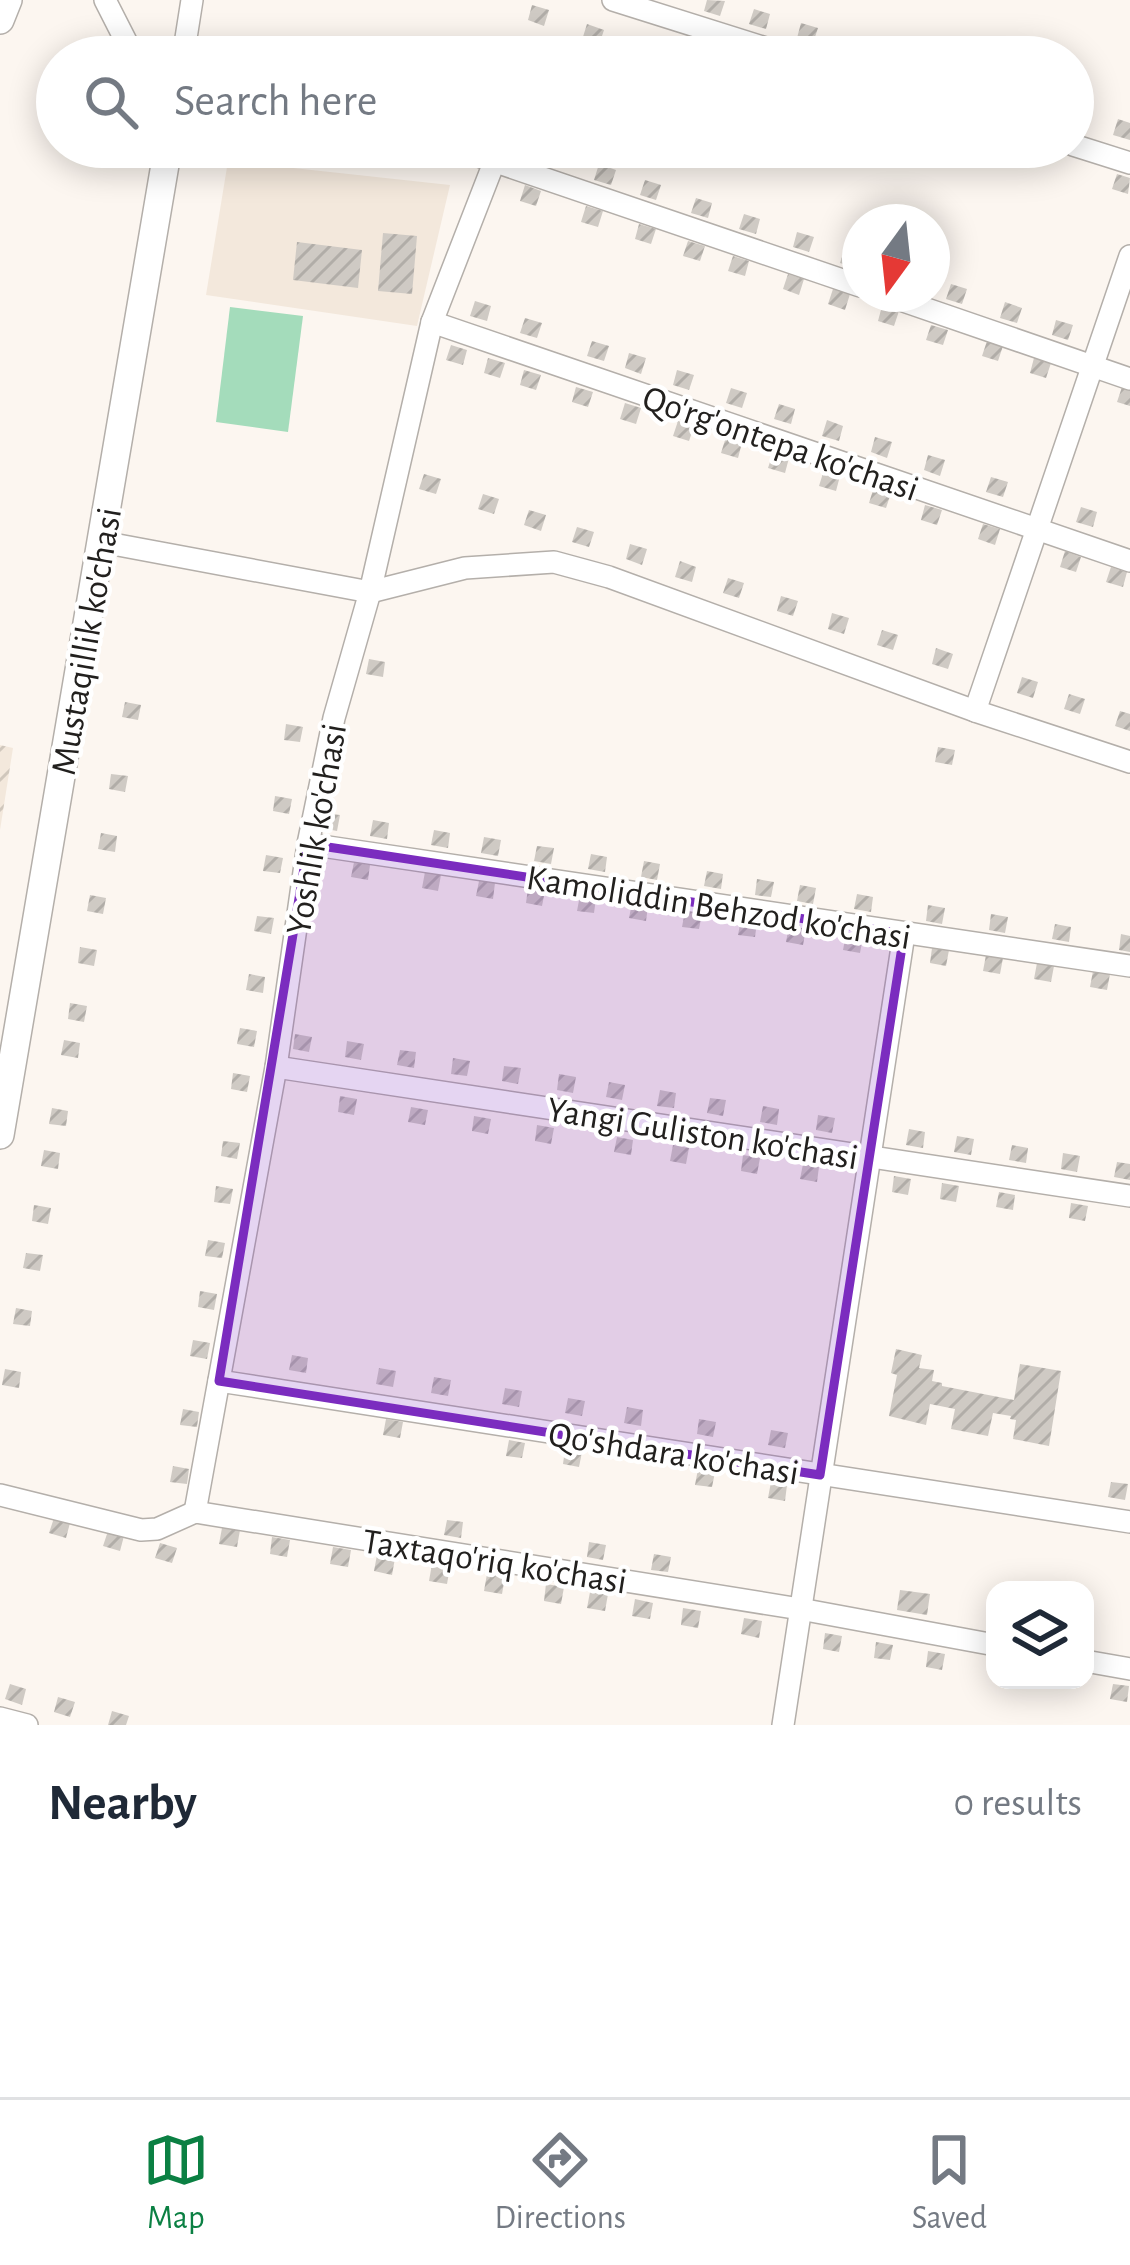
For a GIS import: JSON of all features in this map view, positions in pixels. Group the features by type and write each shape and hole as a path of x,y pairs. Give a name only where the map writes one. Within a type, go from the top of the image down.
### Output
{"main road":[{"path":"0,20 8,0"},
{"name":"Mustaqillik ko'chasi","path":"0,1136 164,168"}],"street":[{"path":"105,0 123,36"},
{"path":"186,36 192,0"},
{"path":"614,0 728,36"},
{"path":"1094,152 1130,163"},
{"name":"Yoshlik ko'chasi","path":"195,1512 277,1067 308,844 334,718 370,592 432,322 492,168"},
{"path":"518,168 842,280"},
{"path":"975,711 1130,256"},
{"path":"935,312 1130,379"},
{"name":"Qo'rg'ontepa ko'chasi","path":"432,322 1130,561"},
{"path":"102,542 370,592 466,568 554,562 609,577 975,711 1130,762"},
{"name":"Kamoliddin Behzod ko'chasi","path":"308,844 1130,966"},
{"path":"783,1725 904,934"},
{"name":"Yangi Guliston ko'chasi","path":"277,1067 1130,1196"},
{"name":"Qo'shdara ko'chasi","path":"219,1381 1130,1522"},
{"name":"Taxtaqo'riq ko'chasi","path":"0,1496 141,1530 157,1529 195,1512 986,1643"},
{"path":"1094,1663 1130,1669"},
{"path":"0,1718 27,1725"}],"highlighted area":[{"path":"308,844 904,934 820,1475 219,1381"}],"shaded area":[{"path":"227,168 293,168 450,185 417,326 206,295"},
{"path":"0,745 13,748 0,830"}],"green space":[{"path":"230,307 303,316 288,432 216,422"}],"building":[{"path":"707,0 725,1 720,16 704,11"},
{"path":"532,5 549,10 544,26 528,20"},
{"path":"754,9 770,14 766,29 749,24"},
{"path":"801,23 818,28 815,36 798,36"},
{"path":"587,24 604,30 602,36 583,36"},
{"path":"1118,119 1130,123 1130,140 1113,135"},
{"path":"598,168 616,170 611,185 594,180"},
{"path":"1117,174 1130,178 1128,194 1112,189"},
{"path":"645,180 661,185 656,200 640,195"},
{"path":"525,185 541,191 536,206 520,201"},
{"path":"696,198 712,203 708,218 691,213"},
{"path":"586,206 603,211 598,227 581,222"},
{"path":"744,214 760,219 756,234 739,229"},
{"path":"639,224 656,229 651,244 635,239"},
{"path":"797,232 814,237 809,252 793,247"},
{"path":"383,233 417,236 412,294 378,291"},
{"path":"688,241 705,246 700,261 683,256"},
{"path":"297,242 362,250 358,288 293,280"},
{"path":"733,256 749,261 745,276 728,271"},
{"path":"788,274 804,279 799,295 783,289"},
{"path":"950,287 967,289 962,304 950,300"},
{"path":"833,289 842,292 842,309 828,304"},
{"path":"475,301 491,306 487,321 470,316"},
{"path":"1005,302 1022,308 1017,323 1000,318"},
{"path":"880,312 899,312 894,326 878,321"},
{"path":"525,318 542,323 537,338 520,333"},
{"path":"1056,320 1073,325 1068,340 1052,335"},
{"path":"931,325 948,330 943,345 926,340"},
{"path":"592,341 609,346 604,361 587,356"},
{"path":"987,341 1003,346 998,361 982,356"},
{"path":"451,345 467,350 463,365 446,360"},
{"path":"629,353 646,358 641,374 625,368"},
{"path":"488,358 505,363 500,378 484,373"},
{"path":"1034,358 1051,363 1046,378 1030,373"},
{"path":"524,370 541,375 536,390 520,385"},
{"path":"677,370 694,375 689,390 673,385"},
{"path":"576,387 593,392 588,407 572,402"},
{"path":"1122,387 1130,389 1130,406 1117,402"},
{"path":"731,388 747,393 742,408 726,403"},
{"path":"625,403 641,408 636,424 620,419"},
{"path":"779,404 795,409 791,424 774,419"},
{"path":"827,420 843,426 839,441 822,436"},
{"path":"678,421 694,426 689,441 673,436"},
{"path":"726,437 742,443 738,458 721,453"},
{"path":"875,437 892,442 887,458 871,452"},
{"path":"773,453 789,458 785,473 768,468"},
{"path":"928,455 945,460 940,476 924,470"},
{"path":"824,470 840,476 836,491 819,486"},
{"path":"424,474 441,479 436,494 419,489"},
{"path":"991,477 1008,482 1003,497 986,492"},
{"path":"874,487 891,493 886,508 869,503"},
{"path":"483,494 499,499 494,514 478,509"},
{"path":"925,505 942,510 937,525 921,520"},
{"path":"1081,507 1097,512 1093,527 1076,522"},
{"path":"529,510 546,515 541,531 524,525"},
{"path":"983,524 1000,529 995,545 978,539"},
{"path":"577,527 594,532 589,547 572,542"},
{"path":"630,544 647,549 642,565 626,559"},
{"path":"1065,551 1081,557 1076,572 1060,567"},
{"path":"680,561 696,567 692,582 675,577"},
{"path":"1111,567 1127,572 1123,587 1106,582"},
{"path":"728,578 744,583 739,598 723,593"},
{"path":"781,596 798,601 793,616 777,611"},
{"path":"832,613 849,618 844,634 828,629"},
{"path":"882,630 898,635 893,650 877,645"},
{"path":"936,648 953,654 948,669 932,664"},
{"path":"369,659 385,662 383,677 366,674"},
{"path":"1022,677 1038,682 1033,698 1017,693"},
{"path":"1069,694 1085,699 1080,714 1064,709"},
{"path":"125,702 141,705 138,720 122,717"},
{"path":"1120,711 1130,714 1130,731 1115,726"},
{"path":"286,724 303,727 300,742 284,740"},
{"path":"938,747 955,750 952,765 935,762"},
{"path":"111,774 128,776 125,792 109,789"},
{"path":"275,796 292,799 289,814 273,811"},
{"path":"323,813 340,815 337,831 321,828"},
{"path":"373,820 389,823 387,839 370,836"},
{"path":"434,830 450,833 448,848 431,845"},
{"path":"101,833 117,836 115,852 98,849"},
{"path":"484,837 501,840 498,856 481,853"},
{"path":"537,846 554,848 551,864 534,861"},
{"path":"591,854 607,857 605,872 588,869"},
{"path":"266,855 283,858 280,873 263,871"},
{"path":"644,861 660,864 657,880 641,877"},
{"path":"354,862 370,865 368,880 351,877"},
{"path":"707,871 723,874 721,889 704,886"},
{"path":"425,872 441,875 438,891 422,888"},
{"path":"757,879 774,882 771,897 755,895"},
{"path":"479,881 495,883 493,899 476,896"},
{"path":"800,885 816,888 813,904 797,901"},
{"path":"528,888 545,891 542,906 526,903"},
{"path":"857,894 873,897 871,912 854,909"},
{"path":"90,895 106,898 103,914 87,911"},
{"path":"580,895 596,898 594,913 577,911"},
{"path":"632,903 648,906 646,921 629,918"},
{"path":"928,905 945,908 942,924 926,921"},
{"path":"685,911 702,914 699,929 682,927"},
{"path":"991,914 1008,917 1005,933 989,930"},
{"path":"257,916 274,918 271,934 254,931"},
{"path":"741,919 757,922 755,937 738,935"},
{"path":"1055,924 1071,927 1069,942 1052,939"},
{"path":"789,926 806,929 803,945 786,942"},
{"path":"846,934 863,937 860,953 843,950"},
{"path":"1121,934 1130,936 1130,952 1119,950"},
{"path":"80,947 97,950 94,966 78,963"},
{"path":"932,948 949,950 946,966 930,963"},
{"path":"986,955 1003,958 1000,974 983,971"},
{"path":"1037,963 1054,966 1051,982 1034,979"},
{"path":"1093,971 1110,974 1107,990 1090,987"},
{"path":"249,974 265,977 263,993 246,990"},
{"path":"70,1003 87,1006 84,1022 68,1019"},
{"path":"240,1028 257,1031 254,1047 237,1044"},
{"path":"295,1034 312,1037 309,1052 293,1049"},
{"path":"64,1040 80,1043 78,1058 61,1055"},
{"path":"347,1041 364,1044 361,1060 345,1057"},
{"path":"400,1050 416,1052 414,1068 397,1065"},
{"path":"453,1058 470,1061 467,1076 451,1074"},
{"path":"504,1066 521,1068 518,1084 502,1081"},
{"path":"233,1073 250,1076 247,1092 231,1089"},
{"path":"559,1074 576,1077 573,1093 557,1090"},
{"path":"609,1082 625,1085 622,1100 606,1097"},
{"path":"660,1090 676,1093 674,1108 657,1106"},
{"path":"340,1096 357,1099 354,1115 338,1112"},
{"path":"710,1098 726,1100 723,1116 707,1113"},
{"path":"763,1106 779,1109 777,1125 760,1122"},
{"path":"411,1107 428,1110 425,1125 408,1122"},
{"path":"52,1108 68,1111 66,1126 49,1124"},
{"path":"818,1115 835,1118 832,1133 816,1130"},
{"path":"474,1116 491,1119 488,1134 472,1131"},
{"path":"537,1125 554,1128 551,1144 535,1141"},
{"path":"909,1129 925,1132 923,1148 906,1145"},
{"path":"957,1136 974,1139 971,1155 954,1152"},
{"path":"617,1137 633,1140 631,1155 614,1152"},
{"path":"223,1141 240,1143 237,1159 221,1156"},
{"path":"673,1145 689,1148 686,1164 670,1161"},
{"path":"1012,1145 1028,1148 1026,1163 1009,1160"},
{"path":"44,1150 60,1153 58,1169 41,1166"},
{"path":"1063,1153 1080,1156 1077,1172 1061,1169"},
{"path":"743,1155 760,1158 757,1174 741,1171"},
{"path":"1117,1162 1130,1164 1130,1180 1114,1177"},
{"path":"803,1164 819,1167 817,1182 800,1179"},
{"path":"894,1176 911,1179 908,1195 892,1192"},
{"path":"942,1183 959,1186 956,1202 940,1199"},
{"path":"216,1186 233,1189 230,1204 214,1202"},
{"path":"999,1192 1015,1195 1013,1210 996,1207"},
{"path":"1071,1203 1088,1206 1085,1221 1069,1218"},
{"path":"34,1205 51,1208 48,1224 32,1221"},
{"path":"208,1240 225,1243 222,1258 205,1256"},
{"path":"26,1253 43,1255 40,1271 23,1268"},
{"path":"200,1291 217,1294 214,1310 198,1307"},
{"path":"16,1308 32,1311 30,1326 13,1324"},
{"path":"193,1340 210,1343 207,1359 190,1356"},
{"path":"896,1349 922,1355 919,1368 934,1370 932,1381 942,1386 1014,1400 1020,1364 1061,1371 1049,1446 1013,1439 1016,1420 1011,1416 993,1413 988,1436 951,1429 955,1409 930,1404 926,1425 889,1416 897,1375 891,1373"},
{"path":"292,1355 308,1358 306,1373 289,1370"},
{"path":"379,1368 396,1371 393,1387 376,1384"},
{"path":"5,1369 21,1372 19,1388 2,1385"},
{"path":"434,1377 451,1380 448,1396 431,1393"},
{"path":"505,1388 522,1391 519,1407 502,1404"},
{"path":"568,1398 585,1401 582,1416 565,1413"},
{"path":"627,1407 643,1410 641,1426 624,1423"},
{"path":"183,1409 199,1412 197,1427 180,1425"},
{"path":"386,1419 403,1422 400,1438 383,1435"},
{"path":"699,1419 716,1422 713,1437 697,1434"},
{"path":"771,1430 788,1433 785,1448 768,1445"},
{"path":"509,1440 525,1443 522,1458 506,1456"},
{"path":"565,1449 582,1452 579,1467 563,1464"},
{"path":"173,1466 189,1469 187,1484 170,1482"},
{"path":"698,1469 715,1472 712,1487 695,1485"},
{"path":"771,1482 787,1485 785,1501 768,1498"},
{"path":"1111,1482 1128,1484 1125,1500 1108,1497"},
{"path":"54,1518 70,1523 66,1538 49,1533"},
{"path":"447,1520 463,1522 461,1538 444,1535"},
{"path":"222,1528 240,1530 237,1547 219,1544"},
{"path":"108,1531 124,1536 120,1551 103,1546"},
{"path":"272,1537 290,1540 287,1557 270,1554"},
{"path":"589,1542 606,1545 603,1560 587,1557"},
{"path":"160,1543 177,1548 172,1563 155,1558"},
{"path":"333,1547 351,1550 348,1567 330,1564"},
{"path":"654,1554 671,1557 668,1572 651,1570"},
{"path":"377,1555 395,1558 392,1575 374,1571"},
{"path":"432,1564 450,1567 447,1584 429,1581"},
{"path":"487,1574 505,1577 502,1594 484,1591"},
{"path":"546,1584 564,1587 561,1604 544,1601"},
{"path":"900,1590 930,1594 927,1615 897,1610"},
{"path":"590,1592 608,1594 605,1611 587,1608"},
{"path":"635,1599 653,1603 650,1619 632,1616"},
{"path":"683,1608 701,1611 698,1628 681,1625"},
{"path":"744,1618 762,1621 759,1638 741,1634"},
{"path":"825,1633 842,1636 839,1652 823,1649"},
{"path":"876,1642 893,1645 890,1660 874,1658"},
{"path":"928,1651 945,1654 942,1670 926,1667"},
{"path":"10,1684 26,1689 22,1705 5,1699"},
{"path":"1113,1684 1129,1686 1127,1702 1110,1699"},
{"path":"58,1697 75,1702 70,1717 54,1712"},
{"path":"112,1711 129,1716 126,1725 108,1725"}]}
